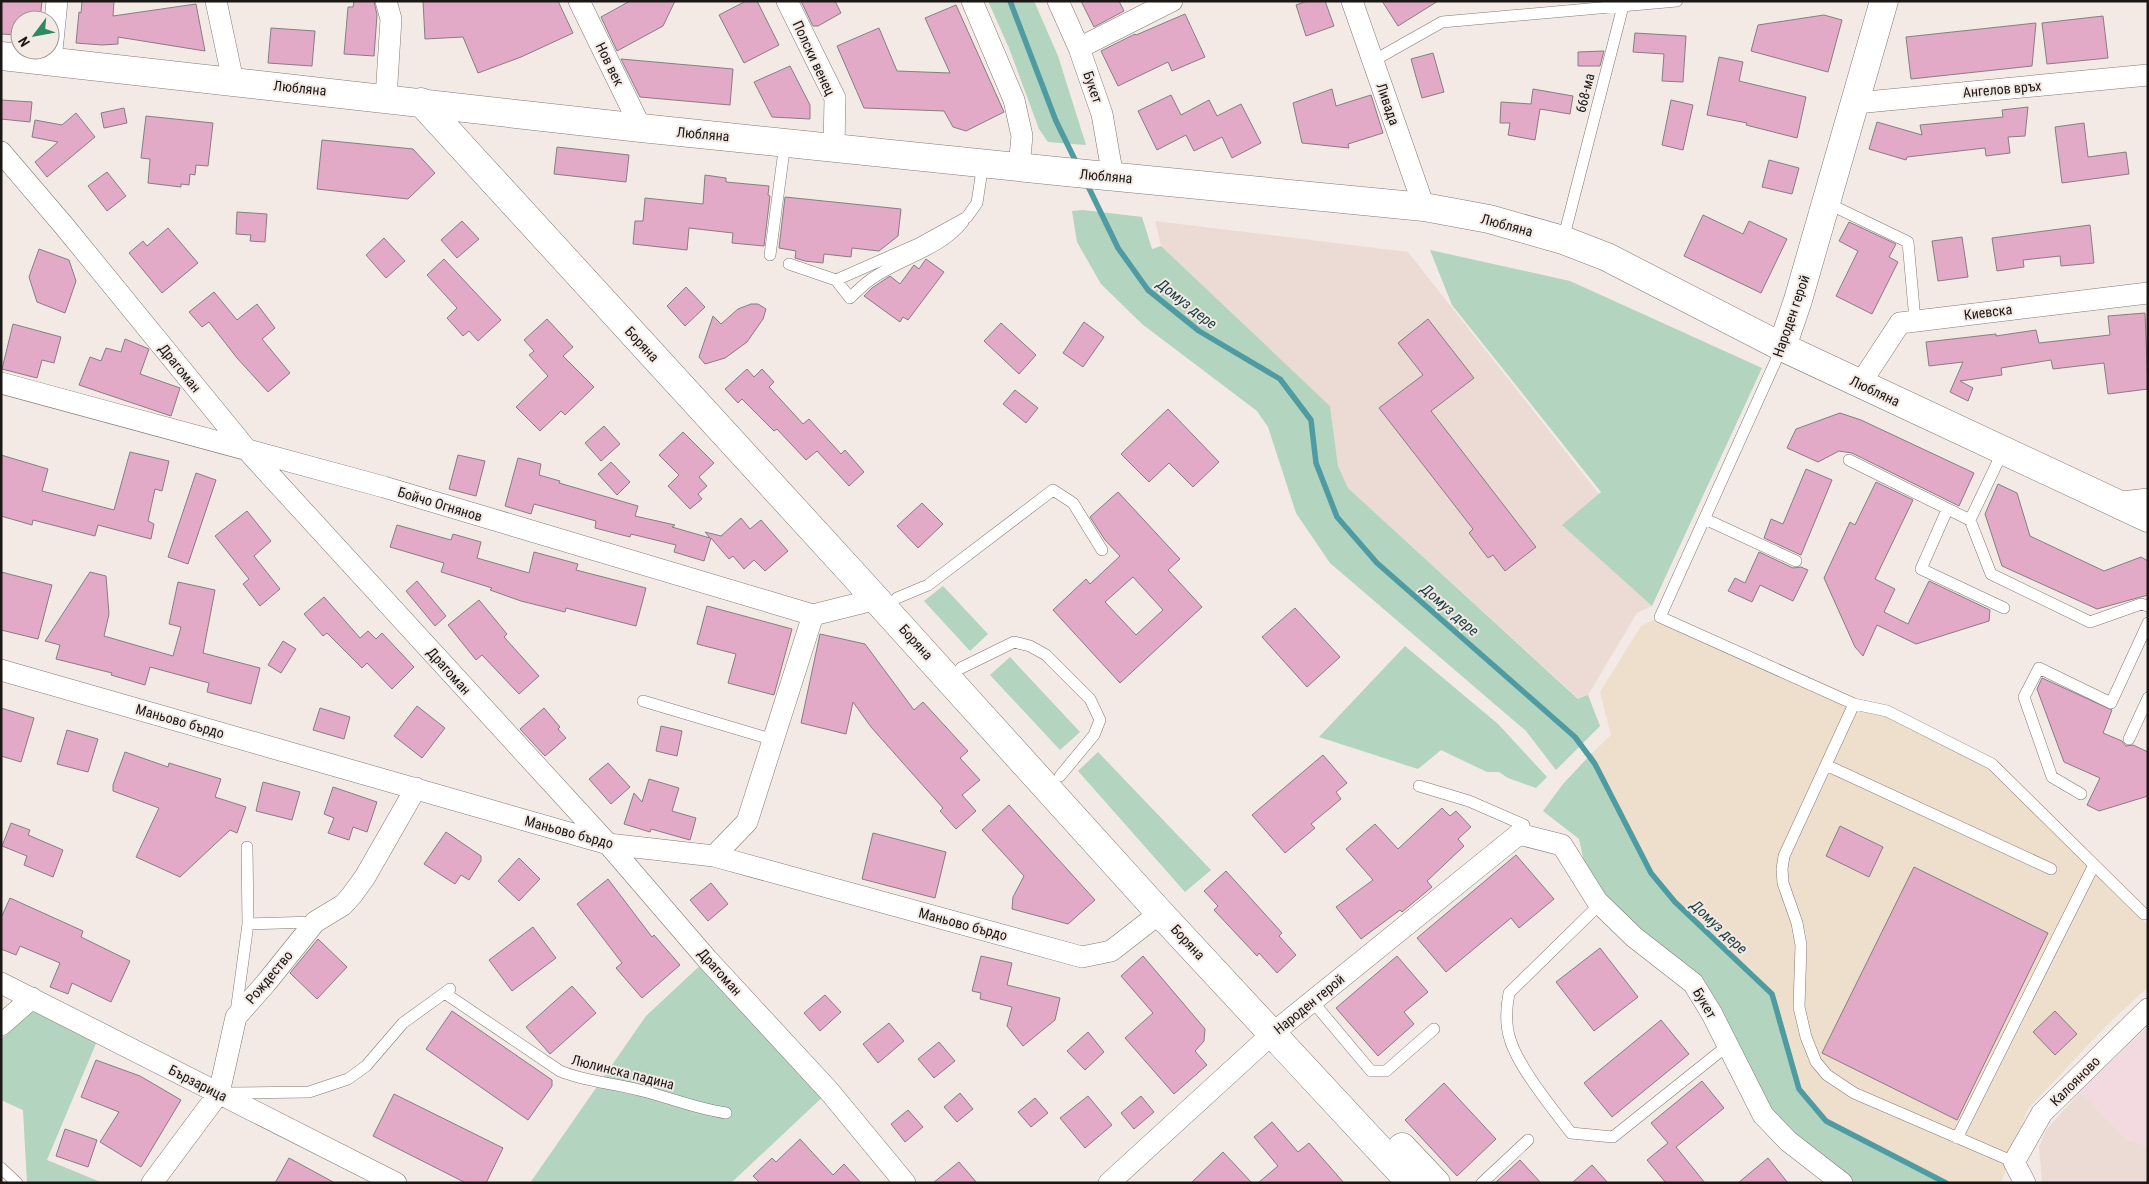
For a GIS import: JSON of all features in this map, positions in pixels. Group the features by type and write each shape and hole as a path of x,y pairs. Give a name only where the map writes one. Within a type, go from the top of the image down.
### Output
{"street":[{"path":"52,61 56,1"},
{"path":"216,1 234,81"},
{"path":"386,1 391,19 386,98"},
{"name":"Нов век","path":"579,1 641,128"},
{"name":"Полски венец","path":"787,1 835,98 834,147"},
{"path":"972,1 1014,100 1022,136 1020,167"},
{"name":"Букет","path":"1058,1 1080,48 1102,114 1106,176"},
{"path":"1080,48 1172,1"},
{"name":"Ливада","path":"1352,1 1424,207"},
{"name":"Народен герой","path":"1782,347 1827,203 1884,1"},
{"name":"Любляна","path":"1,56 641,128 1424,207 1489,219 1563,240 1606,257 1782,347 2148,518"},
{"name":"Ангелов връх","path":"1856,102 2148,75"},
{"name":"Боряна","path":"432,103 887,599 1160,913 1280,1027 1436,1183"},
{"name":"Драгоман","path":"1,152 65,226 247,450 608,844 707,959 829,1090 905,1183"},
{"name":"Киевска","path":"1860,384 1900,323 2148,292"},
{"name":"Бойчо Огнянов","path":"1,383 393,490 813,615"},
{"path":"2114,503 2148,499"},
{"path":"714,856 747,822 813,615 887,599"},
{"name":"Боряна","path":"887,599 961,668 1060,776 1280,1027 1411,1183"},
{"name":"Маньово бърдо","path":"1,670 608,844 714,856 1082,957 1111,951 1160,913"},
{"name":"Рождество","path":"152,1183 219,1093 236,1017 315,922 343,905 366,877 416,788"},
{"name":"Букет","path":"1521,830 1562,845 1600,904 1634,937 1693,983 1712,1014 1763,1115 1788,1141 1842,1183"},
{"name":"Народен герой","path":"1109,1183 1280,1027 1313,1002 1521,830"},
{"name":"Бързарица","path":"1,983 396,1183"},
{"path":"1,1026 32,998"},
{"name":"Калояново","path":"2014,1162 2042,1112 2148,1009"},
{"path":"2014,1162 2025,1183"}],"lane":[{"path":"1373,61 1442,22 1678,1"},
{"name":"668-ма","path":"1563,240 1622,6"},
{"path":"770,255 785,142"},
{"path":"789,264 836,280 850,298 871,279 953,234 977,203 983,163"},
{"path":"1827,203 1908,242 1915,320"},
{"path":"836,280 918,244 967,217"},
{"name":"Народен герой","path":"1782,347 1660,617 1854,704"},
{"path":"1970,520 2003,451"},
{"path":"1849,460 1970,520 1991,574 2090,622 2141,604 2148,606"},
{"path":"887,599 928,585 1053,490 1072,503 1102,550"},
{"path":"1947,510 1921,569 2004,608"},
{"path":"1705,519 1796,561"},
{"path":"2081,794 2052,777 2024,698 2039,668 2111,703 2144,645 2148,624"},
{"path":"961,668 1014,642 1030,646 1046,655 1090,699 1100,720 1094,735 1060,776"},
{"path":"2129,739 2148,698"},
{"path":"642,701 774,740"},
{"path":"2014,1162 1854,1093 1827,1075 1810,1051 1799,1007 1800,934 1783,883 1782,869 1784,856 1854,704 1887,711 1992,764 2144,914"},
{"path":"1826,765 2051,869"},
{"path":"1419,786 1469,801 1521,830"},
{"path":"236,1017 248,924 247,847"},
{"path":"1957,1138 2094,865"},
{"path":"1600,904 1508,994 1505,1014 1510,1040 1520,1061 1571,1134 1613,1137 1727,1046"},
{"path":"248,924 315,922"},
{"name":"Люлинска падина","path":"219,1093 308,1092 348,1079 366,1066 403,1023 448,991 560,1071 574,1077 619,1085 708,1110 726,1112"},
{"path":"1313,1002 1371,1071 1386,1071 1434,1029"},
{"path":"1482,1183 1528,1140"},
{"path":"1,1168 17,1183"}],"shaded area":[{"path":"1155,221 1408,252 1599,494 1563,525 1652,606 1637,613 1588,695 1579,699 1348,488 1338,466 1330,406 1161,246"},
{"path":"1660,617 1854,704 1887,711 1992,764 2148,925 2148,987 2107,1025 2027,1110 2001,1183 1946,1183 1826,1121 1799,1089 1772,994 1675,902 1651,873 1592,753 1611,735 1600,692 1641,626"},
{"path":"2148,1026 2148,1146 2127,1140 2080,1092"},
{"path":"2080,1092 2127,1140 2148,1146 2148,1183 2042,1183 2039,1147 2046,1130"}],"green space":[{"path":"988,1 1034,1 1058,56 1086,145 1048,142 1039,129 1009,48"},
{"path":"1083,210 1142,217 1152,249 1161,246 1330,406 1338,466 1348,488 1578,699 1588,695 1600,726 1556,770 1526,731 1330,563 1296,513 1268,427 1257,411 1142,324 1101,284 1077,242 1072,211"},
{"path":"1430,250 1570,281 1762,368 1652,606 1562,525 1601,492 1452,305"},
{"path":"943,586 988,634 970,651 924,601"},
{"path":"1405,646 1498,724 1547,777 1536,788 1508,778 1499,772 1487,772 1441,750 1418,769 1319,737"},
{"path":"1010,657 1080,732 1060,750 990,675"},
{"path":"1098,752 1211,870 1185,892 1078,771"},
{"path":"1592,753 1651,873 1675,902 1772,994 1799,1089 1826,1121 1947,1183 1852,1183 1788,1134 1767,1111 1715,998 1689,966 1640,933 1600,896 1585,866 1579,839 1543,811 1563,784"},
{"path":"707,959 829,1091 731,1183 530,1183 646,1016"},
{"path":"40,1003 100,1034 47,1160 103,1183 27,1183 23,1110 1,1100 1,1039"}],"building":[{"path":"1,1 42,1 41,10 10,10 10,34 1,34"},
{"path":"82,1 114,1 113,16 196,4 205,51 118,37 118,44 76,43"},
{"path":"354,1 374,1 377,15 374,56 344,54 348,7 353,7"},
{"path":"423,1 558,1 573,33 521,57 478,73 463,37 425,39"},
{"path":"630,1 675,1 663,26 617,51 601,17"},
{"path":"746,1 757,1 779,45 744,63 719,15"},
{"path":"801,1 835,1 841,13 818,26 813,26"},
{"path":"1081,1 1119,1 1124,11 1094,27"},
{"path":"1307,1 1325,1 1334,26 1306,36 1296,5"},
{"path":"1382,1 1438,1 1398,26"},
{"path":"956,5 1004,112 966,131 953,127 944,111 864,108 837,46 879,28 897,71 950,73 925,18"},
{"path":"1185,14 1205,57 1172,71 1168,62 1118,86 1101,51 1135,34"},
{"path":"1824,15 1842,20 1828,72 1751,51 1758,25"},
{"path":"2103,16 2108,58 2047,64 2042,23"},
{"path":"2036,23 2032,66 1911,79 1906,37"},
{"path":"271,28 315,31 312,66 268,63"},
{"path":"1635,33 1686,36 1683,82 1662,81 1664,54 1633,52"},
{"path":"1604,51 1600,66 1578,66 1578,52"},
{"path":"1433,53 1444,92 1422,98 1411,59"},
{"path":"1719,57 1743,62 1739,81 1806,97 1797,138 1746,125 1747,123 1707,115"},
{"path":"621,59 733,69 730,105 640,97"},
{"path":"790,66 810,105 810,119 772,117 754,82"},
{"path":"1332,89 1336,106 1371,95 1383,133 1348,144 1349,148 1302,143 1293,103"},
{"path":"1533,89 1573,96 1570,114 1540,109 1535,140 1508,135 1510,123 1500,123 1501,102 1531,104"},
{"path":"1171,95 1181,115 1209,100 1217,116 1241,104 1261,143 1232,158 1222,137 1194,151 1186,135 1157,150 1138,111"},
{"path":"1,100 32,102 30,122 1,119"},
{"path":"1671,100 1693,105 1683,150 1662,145"},
{"path":"2028,107 2025,136 2008,137 2010,153 1986,156 1985,148 1907,157 1906,160 1869,149 1877,122 1922,135 1920,125 2003,117 2002,110"},
{"path":"124,108 127,123 104,128 101,113"},
{"path":"76,113 95,137 47,177 35,162 58,142 32,137 35,120 62,125"},
{"path":"146,116 213,123 208,166 196,165 195,175 190,174 189,185 181,184 181,187 148,183 150,159 141,158"},
{"path":"2084,123 2088,157 2126,152 2129,174 2062,183 2055,127"},
{"path":"322,140 413,149 435,173 408,199 317,189"},
{"path":"557,147 629,155 626,182 554,174"},
{"path":"1769,160 1799,168 1792,194 1762,187"},
{"path":"107,172 126,196 107,211 88,186"},
{"path":"705,175 726,178 726,182 769,186 768,195 770,196 764,246 732,243 733,233 689,228 687,250 633,244 635,221 643,221 645,198 703,204"},
{"path":"785,197 901,209 898,236 879,251 852,248 851,257 824,254 823,263 795,258 796,251 779,248"},
{"path":"237,212 267,214 265,242 250,241 251,235 236,234"},
{"path":"1703,215 1743,234 1749,221 1787,239 1761,293 1684,256"},
{"path":"462,221 479,239 457,258 441,240"},
{"path":"1849,222 1896,244 1889,257 1898,262 1872,314 1836,296 1858,251 1839,241"},
{"path":"2090,225 2094,263 2061,266 2060,256 2023,260 2024,267 1997,271 1992,238"},
{"path":"168,228 198,263 162,293 129,253 143,241 147,246"},
{"path":"1962,237 1968,277 1938,281 1932,241"},
{"path":"384,238 405,261 386,278 366,255"},
{"path":"39,249 69,260 76,281 65,313 37,302 29,277"},
{"path":"444,259 501,320 478,341 469,331 463,336 447,318 457,308 427,275"},
{"path":"926,259 944,272 908,320 903,317 900,322 864,296 890,276 900,284 914,265 919,269"},
{"path":"686,287 705,307 685,326 667,306"},
{"path":"214,292 237,320 257,304 275,328 262,339 290,373 268,392 237,358 209,322 202,327 189,312"},
{"path":"751,304 758,304 766,309 763,319 747,342 725,358 705,364 699,357 713,316 721,324 738,309"},
{"path":"2145,313 2148,389 2108,394 2104,363 2053,369 2051,360 2001,368 2002,375 1960,381 1973,388 1968,401 1950,392 1963,362 1929,366 1926,342 1996,334 1996,336 2036,330 2039,343 2110,335 2108,316"},
{"path":"547,319 573,347 563,356 594,387 565,415 561,411 540,431 516,407 548,376 529,355 534,351 524,340"},
{"path":"1428,319 1474,378 1431,411 1536,547 1505,571 1493,555 1488,558 1469,533 1473,529 1379,408 1423,375 1398,343"},
{"path":"1084,322 1104,337 1083,367 1063,353"},
{"path":"1001,323 1036,355 1019,374 984,341"},
{"path":"13,324 61,337 54,363 42,360 37,378 2,369"},
{"path":"125,339 149,349 140,374 180,388 171,416 79,385 90,357 101,361 106,348 121,352"},
{"path":"747,369 754,377 762,369 774,382 769,387 803,424 809,419 841,454 845,450 864,472 849,486 817,451 806,460 777,429 774,431 742,399 738,403 725,389"},
{"path":"1015,390 1038,408 1026,423 1003,404"},
{"path":"1168,409 1219,462 1193,487 1169,463 1149,482 1121,454"},
{"path":"1840,413 1861,420 1974,473 1959,506 1852,453 1839,451 1818,462 1787,448 1796,429"},
{"path":"604,426 620,444 601,461 585,443"},
{"path":"683,432 714,463 699,477 707,486 698,494 702,499 690,509 668,486 679,475 659,455"},
{"path":"130,452 169,461 162,491 155,489 148,521 154,524 151,539 98,525 95,536 33,520 32,525 1,516 1,455 48,469 42,491 114,510"},
{"path":"458,455 485,461 476,496 449,489"},
{"path":"518,458 541,464 539,475 560,481 559,483 638,506 635,516 675,525 672,527 710,538 705,532 721,536 741,518 750,529 761,520 788,551 765,571 754,560 744,569 733,556 729,559 711,538 704,561 674,552 676,545 631,534 630,537 595,528 596,521 534,504 531,514 505,506"},
{"path":"611,462 630,482 617,495 598,474"},
{"path":"1806,469 1832,480 1801,555 1764,538 1771,519 1783,524"},
{"path":"196,473 216,480 188,564 168,557"},
{"path":"1876,482 1913,500 1875,579 1895,589 1884,612 1908,624 1929,581 1990,610 1989,621 1916,644 1877,625 1863,656 1855,647 1824,578 1850,522 1855,525"},
{"path":"1998,484 2017,493 2030,536 2104,571 2141,557 2148,561 2148,595 2097,609 2002,566 1985,514"},
{"path":"1118,492 1180,559 1168,570 1202,607 1120,683 1053,610 1086,579 1090,584 1120,556 1105,540 1090,517","holes":["1133,577 1163,610 1136,635 1105,602"]},
{"path":"922,503 943,524 918,548 897,526"},
{"path":"247,511 271,541 254,556 280,589 260,606 243,584 249,579 215,536"},
{"path":"397,525 451,540 453,534 481,542 477,558 529,573 534,552 578,564 576,570 646,588 636,626 566,608 565,612 521,601 490,590 492,588 441,572 444,563 390,547"},
{"path":"1759,552 1793,568 1801,567 1808,570 1793,601 1760,585 1752,602 1728,591 1735,578 1745,583"},
{"path":"1,572 52,585 38,639 1,630"},
{"path":"90,572 106,576 109,614 104,636 173,656 181,627 169,624 178,582 215,590 203,653 260,668 251,704 207,692 209,683 150,667 145,685 111,675 112,673 56,659 60,645 45,641"},
{"path":"417,581 446,616 435,626 406,591"},
{"path":"324,597 360,638 368,631 376,639 382,633 414,667 392,689 367,663 362,668 327,633 323,636 304,614"},
{"path":"479,600 507,634 504,637 539,676 519,694 482,655 476,660 448,625"},
{"path":"707,606 792,629 774,695 728,683 736,654 697,644"},
{"path":"1295,608 1340,657 1307,687 1262,637"},
{"path":"820,634 865,644 914,710 923,702 968,751 960,758 980,780 962,795 976,811 956,829 940,811 943,808 871,727 853,702 846,734 801,723"},
{"path":"283,641 296,649 281,673 268,665"},
{"path":"2042,678 2112,710 2103,733 2122,741 2126,746 2133,745 2148,752 2148,796 2099,811 2087,805 2100,778 2064,762 2037,689"},
{"path":"417,706 445,728 422,758 394,736"},
{"path":"1,708 34,718 21,762 1,756"},
{"path":"320,708 350,717 344,739 313,730"},
{"path":"544,708 560,727 558,729 566,738 545,756 520,729"},
{"path":"661,726 682,731 677,756 656,751"},
{"path":"67,730 98,739 88,772 57,764"},
{"path":"125,752 168,767 169,763 221,779 215,797 246,807 237,833 230,830 180,877 136,857 159,808 113,791 113,785"},
{"path":"1323,755 1347,783 1336,792 1341,799 1311,824 1315,828 1285,853 1252,815"},
{"path":"608,763 630,787 611,804 589,779"},
{"path":"649,779 679,788 672,811 696,818 690,840 651,829 650,832 624,824 634,793 642,802"},
{"path":"263,782 300,792 292,820 256,811"},
{"path":"333,787 377,802 367,832 353,827 349,840 328,833 334,818 324,814"},
{"path":"1009,805 1095,900 1068,924 1012,909 1013,897 1024,876 982,830"},
{"path":"1442,808 1450,816 1456,811 1471,827 1458,839 1464,846 1427,881 1432,887 1402,912 1400,910 1361,939 1336,907 1373,880 1346,849 1375,824 1398,849"},
{"path":"11,823 30,830 28,835 63,850 53,877 24,865 27,856 2,846"},
{"path":"1840,826 1883,847 1869,877 1826,856"},
{"path":"446,832 481,856 481,861 469,880 461,875 455,884 424,864"},
{"path":"873,833 946,852 935,898 862,879"},
{"path":"1516,855 1554,899 1519,928 1511,918 1446,972 1417,938"},
{"path":"519,858 540,879 519,901 498,881"},
{"path":"1914,867 2048,933 1957,1120 1822,1053"},
{"path":"1226,871 1282,933 1279,936 1296,955 1277,973 1259,953 1257,956 1214,910 1218,906 1204,891"},
{"path":"608,879 652,937 654,935 680,965 642,998 616,968 622,963 577,904"},
{"path":"711,883 728,904 708,921 690,900"},
{"path":"10,898 83,931 81,937 130,961 111,1002 72,983 68,994 50,987 60,963 20,946 16,955 1,949 1,918"},
{"path":"533,927 556,958 512,991 489,960"},
{"path":"318,939 347,967 317,999 290,973"},
{"path":"1600,948 1638,997 1594,1031 1556,982"},
{"path":"981,956 1012,963 1007,985 1060,998 1055,1020 1023,1046 1007,1026 1012,1007 980,999 981,993 972,991"},
{"path":"1143,956 1205,1029 1204,1041 1195,1051 1207,1065 1174,1094 1125,1038 1153,1013 1121,976"},
{"path":"1397,956 1428,992 1404,1012 1414,1024 1378,1056 1336,1008"},
{"path":"572,986 596,1013 550,1054 526,1027"},
{"path":"825,995 841,1012 820,1031 804,1013"},
{"path":"452,1011 552,1080 552,1086 528,1120 426,1049"},
{"path":"2055,1011 2077,1034 2055,1055 2033,1032"},
{"path":"1661,1020 1689,1054 1612,1117 1584,1083"},
{"path":"889,1023 904,1041 878,1063 863,1044"},
{"path":"1088,1032 1104,1052 1085,1070 1067,1051"},
{"path":"939,1042 955,1061 934,1078 918,1059"},
{"path":"96,1060 140,1076 181,1100 141,1167 100,1142 119,1112 81,1097"},
{"path":"1702,1081 1724,1108 1676,1147 1705,1183 1666,1183 1647,1160 1668,1143 1651,1123"},
{"path":"1444,1083 1496,1139 1457,1176 1405,1120"},
{"path":"960,1093 973,1109 957,1122 944,1107"},
{"path":"394,1094 503,1148 486,1183 466,1183 373,1136"},
{"path":"1088,1096 1112,1125 1085,1148 1060,1118"},
{"path":"1141,1096 1154,1112 1134,1129 1121,1113"},
{"path":"1035,1098 1048,1113 1031,1127 1018,1112"},
{"path":"908,1110 923,1127 905,1142 891,1124"},
{"path":"1272,1122 1298,1152 1309,1143 1344,1183 1258,1183 1278,1166 1254,1137"},
{"path":"65,1129 97,1140 88,1167 56,1156"},
{"path":"800,1139 833,1175 844,1164 861,1183 760,1183 753,1176 772,1158 776,1162"},
{"path":"1223,1152 1252,1183 1191,1183"},
{"path":"289,1158 335,1183 275,1183"},
{"path":"1768,1158 1788,1183 1738,1183"},
{"path":"1520,1160 1541,1183 1495,1183"},
{"path":"959,1162 977,1183 933,1183"},
{"path":"1592,1165 1608,1183 1572,1183"}],"waterway":[{"name":"Домуз дере","path":"1010,1 1056,121 1077,164"},
{"name":"Домуз дере","path":"1086,182 1118,248 1148,290 1199,331 1280,379 1311,420 1316,463 1337,517 1377,563 1575,737 1595,764 1651,873 1675,902 1772,994 1799,1089 1826,1121 1946,1183"}]}
